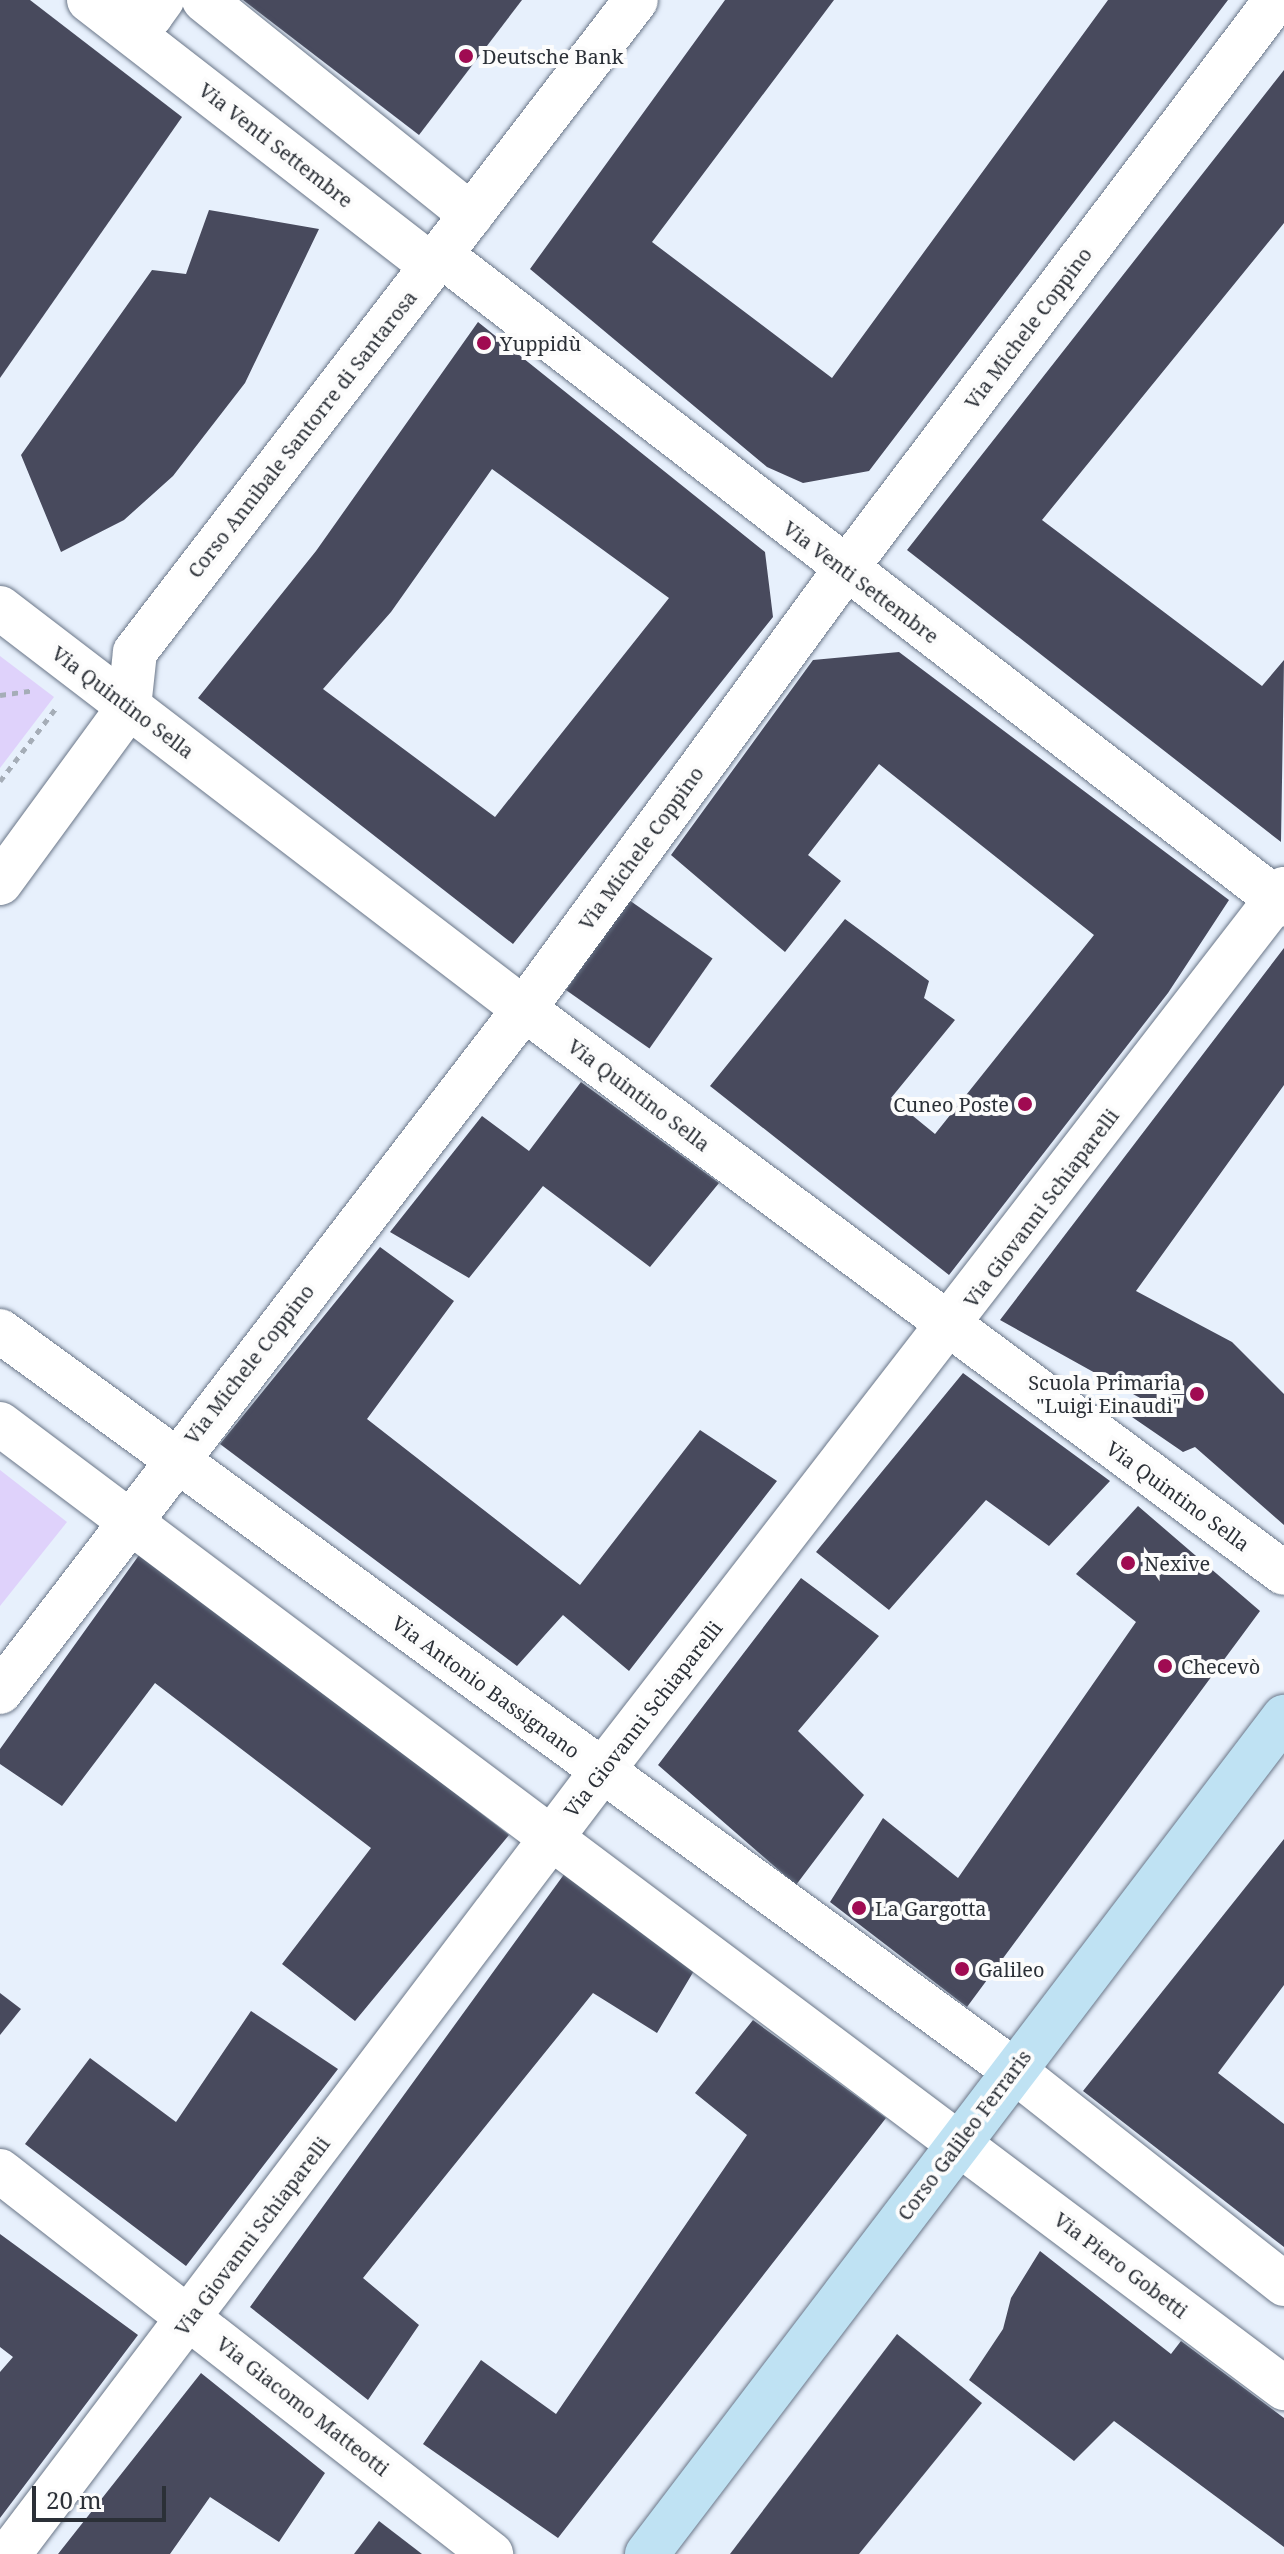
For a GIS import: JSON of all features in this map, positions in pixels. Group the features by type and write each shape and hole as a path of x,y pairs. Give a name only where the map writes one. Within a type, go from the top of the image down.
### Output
{"street":[{"name":"Via Venti Settembre","path":"104,11 151,15 162,0"},
{"path":"204,0 471,215"},
{"name":"Corso Annibale Santorre di Santarosa","path":"129,707 135,652 636,0"},
{"name":"Via Michele Coppino","path":"0,1692 173,1462 524,1009 845,570 1276,0"},
{"name":"Via Venti Settembre","path":"104,11 1281,898"},
{"name":"Via Quintino Sella","path":"0,608 524,1009 950,1329 1284,1573"},
{"path":"0,883 129,707"},
{"name":"Via Giovanni Schiaparelli","path":"9,2554 191,2318 602,1771 950,1329 1281,898"},
{"name":"Via Antonio Bassignano","path":"0,1331 173,1462 1012,2069"},
{"path":"0,1424 130,1519 549,1841 959,2142"},
{"name":"Corso Galileo Ferraris","path":"647,2554 1012,2069 1284,1717"},
{"path":"1012,2069 1284,2284"},
{"name":"Via Piero Gobetti","path":"959,2142 1284,2388"},
{"name":"Via Giacomo Matteotti","path":"0,2171 491,2554"}],"path":[{"path":"0,781 84,672"}],"shaded area":[{"path":"0,656 54,697 0,768"},
{"path":"0,1470 67,1522 0,1606"}],"building":[{"path":"0,0 30,0 182,117 0,378"},
{"path":"243,0 522,0 419,135"},
{"path":"725,0 834,0 652,242 832,378 1108,0 1228,0 869,471 803,483 767,467 530,269"},
{"path":"1284,70 1284,223 1042,520 1262,686 1284,660 1281,842 907,550"},
{"path":"209,210 319,229 245,383 173,476 124,520 61,552 21,455 152,270 186,274"},
{"path":"478,322 765,552 773,617 513,944 198,698 316,551","holes":["492,469 669,598 495,817 323,689 391,612"]},
{"path":"899,652 1229,900 1168,993 949,1275 710,1086 845,919 929,981 924,998 955,1020 891,1098 935,1134 1094,935 879,764 808,855 841,881 785,952 671,855 813,660"},
{"path":"629,900 713,959 649,1049 566,990"},
{"path":"1284,948 1284,1085 1136,1291 1232,1342 1284,1394 1284,1525 1195,1447 1183,1452 1132,1417 1142,1399 1000,1320"},
{"path":"581,1082 719,1183 650,1267 543,1186 469,1278 390,1232 482,1116 529,1151"},
{"path":"380,1247 454,1301 367,1419 580,1585 700,1430 777,1481 629,1671 563,1615 517,1666 220,1444"},
{"path":"963,1373 1110,1481 1049,1546 986,1500 889,1610 816,1552"},
{"path":"1138,1506 1260,1611 967,2007 830,1902 883,1818 958,1878 1136,1622 1076,1574"},
{"path":"142,1551 509,1835 355,2021 282,1964 371,1848 155,1683 62,1806 0,1764 0,1749"},
{"path":"801,1578 879,1636 798,1731 864,1795 796,1885 658,1765"},
{"path":"1284,1839 1284,1985 1218,2073 1284,2124 1284,2247 1083,2091"},
{"path":"565,1873 698,1964 657,2033 593,1993 363,2278 419,2325 368,2400 250,2307"},
{"path":"0,1993 21,2009 0,2035"},
{"path":"251,2011 338,2069 186,2266 25,2144 90,2058 176,2122"},
{"path":"753,2020 886,2118 558,2538 423,2444 481,2360 556,2414 747,2135 695,2093"},
{"path":"0,2234 138,2335 0,2518 0,2372 13,2357 0,2347"},
{"path":"1040,2251 1171,2354 1181,2341 1284,2418 1284,2547 1114,2421 1074,2461 969,2380 1003,2329 1011,2298"},
{"path":"897,2334 982,2403 859,2554 730,2554"},
{"path":"201,2373 325,2473 279,2542 210,2497 170,2554 58,2554"},
{"path":"379,2521 422,2554 354,2554"}],"place":[{"name":"Deutsche Bank","path":"466,56"},
{"name":"Yuppidù","path":"484,343"},
{"name":"Cuneo Poste","path":"1025,1104"},
{"name":"Scuola Primaria \"Luigi Einaudi\"","path":"1197,1394"},
{"name":"Nexive","path":"1128,1563"},
{"name":"Checevò","path":"1165,1666"},
{"name":"La Gargotta","path":"859,1908"},
{"name":"Galileo","path":"962,1969"}]}
